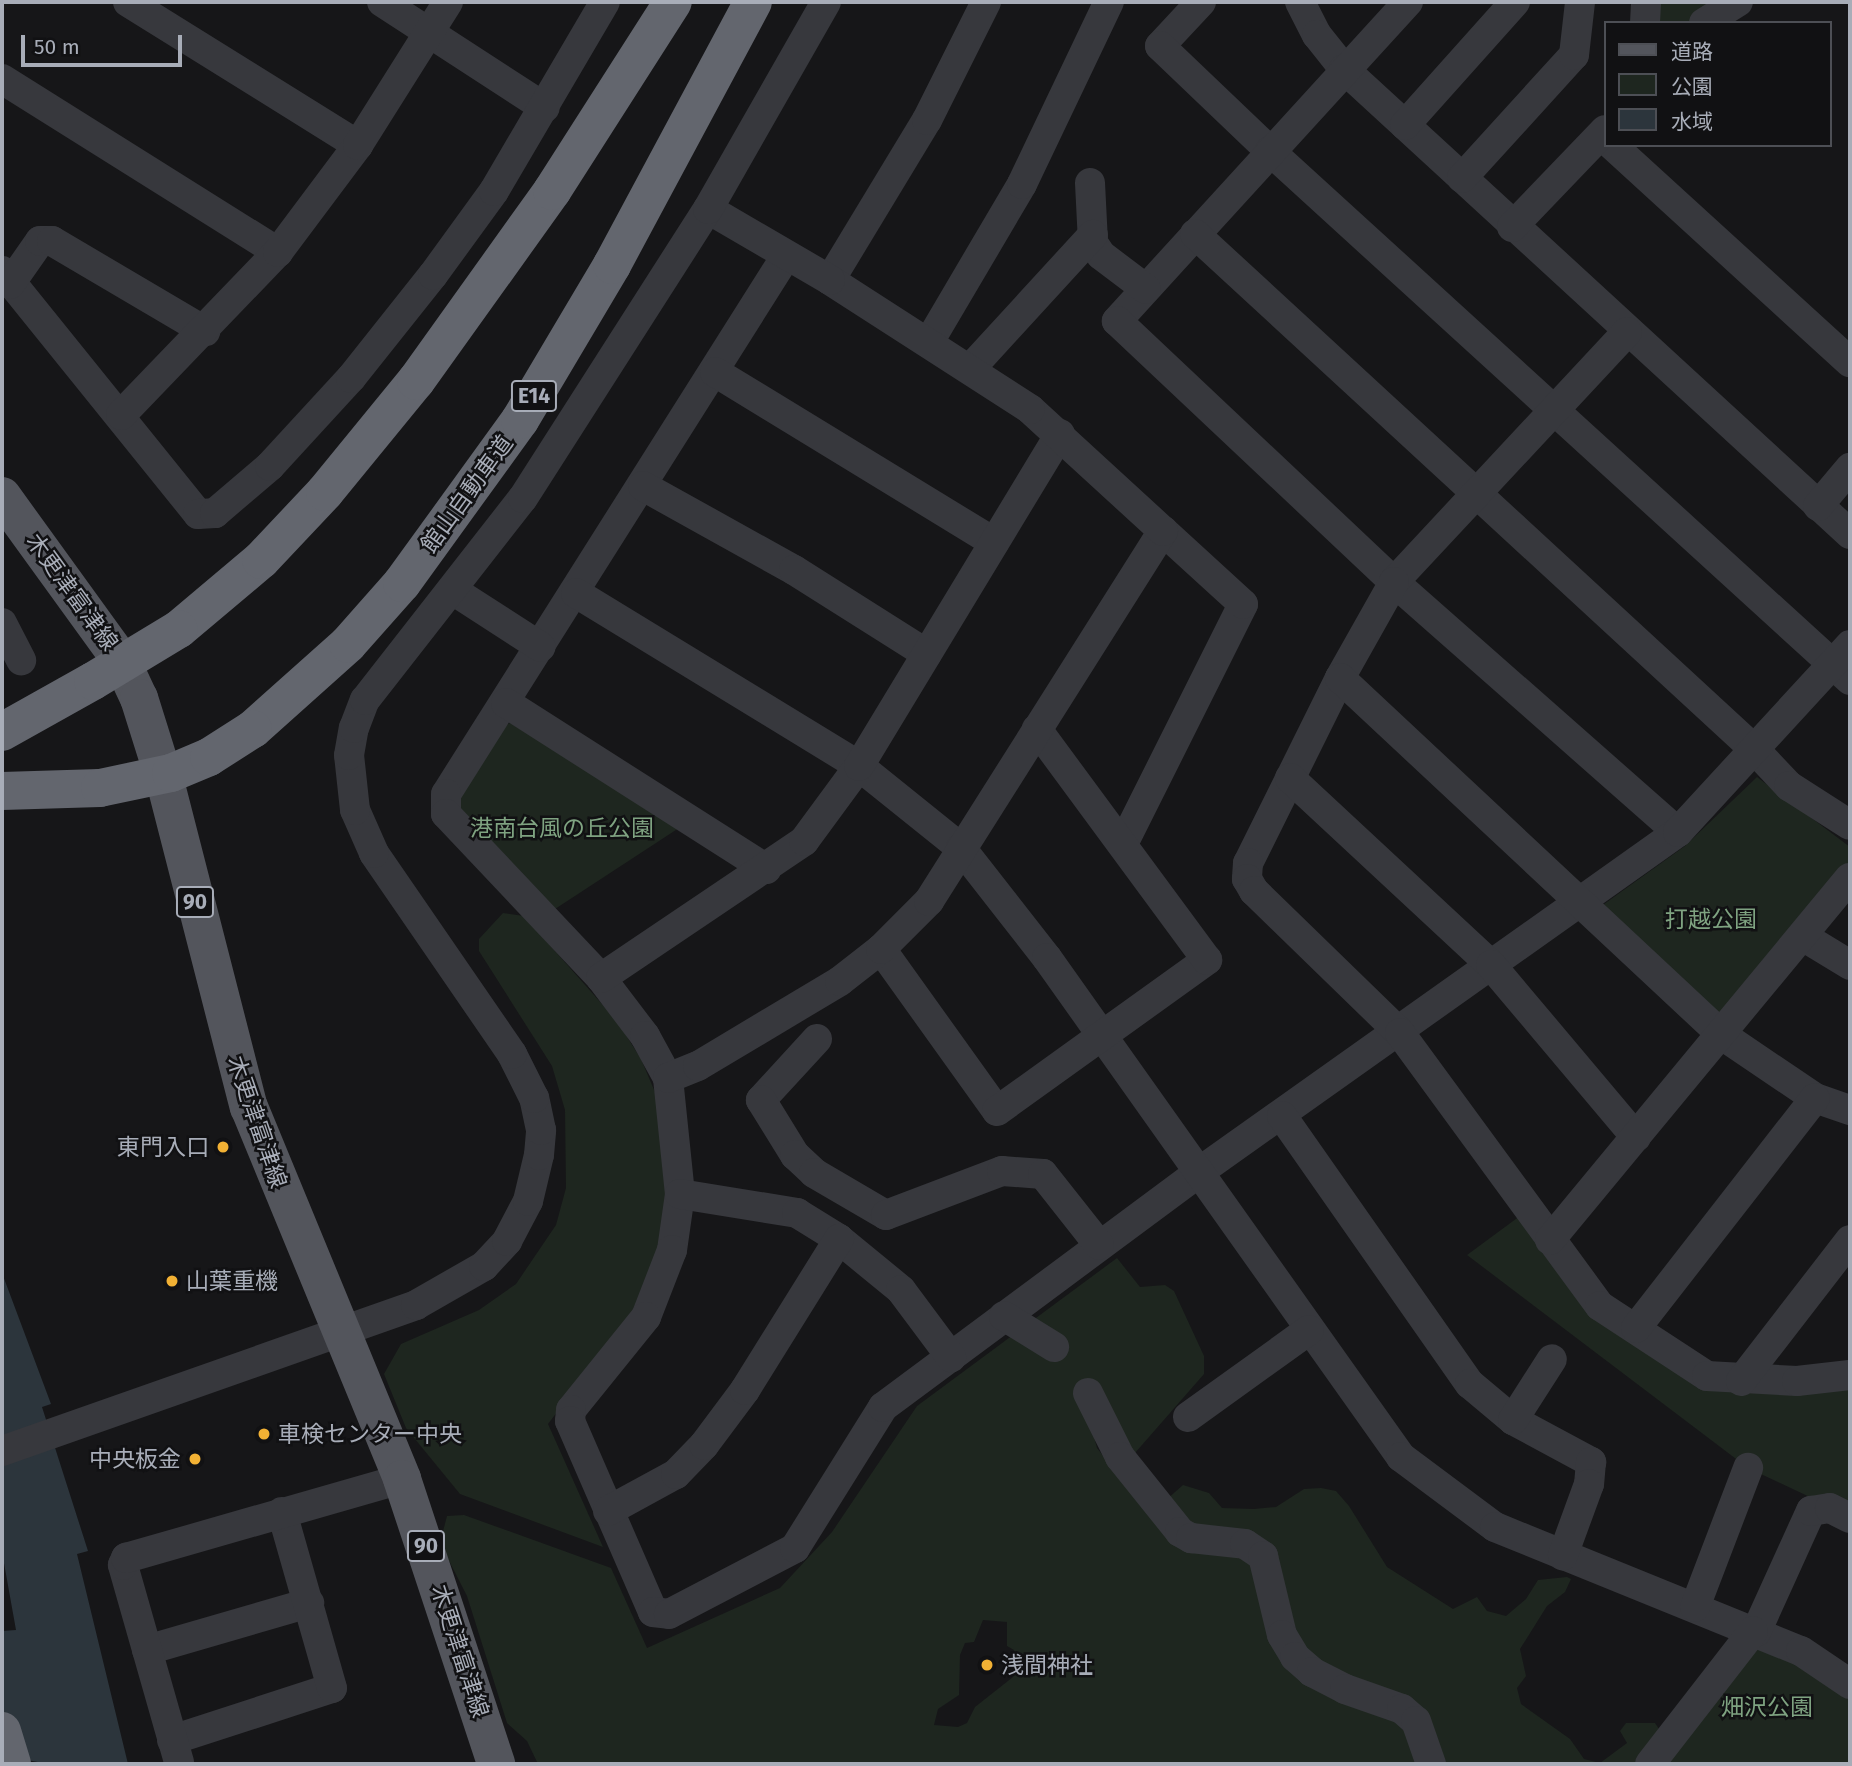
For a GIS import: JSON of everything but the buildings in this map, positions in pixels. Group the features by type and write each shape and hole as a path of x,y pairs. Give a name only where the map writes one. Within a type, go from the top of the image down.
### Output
{"highway":[{"path":"2,732 179,629 261,560 325,492 416,381 552,191 673,2"},
{"name":"館山自動車道","path":"2,791 100,788 190,766 253,729 313,678 393,593 520,420 612,265 753,2"}],"main road":[{"name":"木更津富津線","path":"5,507 122,662 139,698 165,781 249,1107 402,1479 496,1764"}],"street":[{"path":"128,2 358,145"},
{"path":"383,2 545,108"},
{"path":"121,415 205,331 278,252 358,145 448,2"},
{"path":"205,331 52,241 40,241 6,278 121,415 198,514 215,513 270,466 351,378 494,191 605,2"},
{"path":"2,1451 416,1305 484,1266 517,1224 528,1201 539,1155 541,1130 526,1079 374,853 355,810 350,778 354,728 365,700 501,531 708,209 826,2"},
{"path":"830,280 927,120 986,2"},
{"path":"929,342 1022,184 1109,2"},
{"path":"786,256 576,593 446,794 446,814 601,978 645,1036 668,1078 680,1194 672,1250 646,1317 571,1410 573,1434 650,1607 669,1614 795,1548 883,1407 1199,1172 1400,1033 1678,832 1755,750 1844,663 1270,151 1160,46 1201,2"},
{"path":"1300,2 1317,35 1344,69 1512,227 1850,534"},
{"path":"1408,2 1344,69 1117,321 1394,582 1678,832"},
{"path":"1405,125 1515,2"},
{"path":"1462,178 1574,55 1580,2"},
{"path":"1645,21 1646,2"},
{"path":"1707,21 1738,2"},
{"path":"2,79 278,252"},
{"path":"1512,227 1604,139"},
{"path":"1617,147 1850,362"},
{"path":"1090,183 1093,235 1101,255 1146,289"},
{"path":"708,209 929,342 1060,435 1243,604 1123,844"},
{"path":"1195,234 1755,750 1789,786 1850,825"},
{"path":"970,369 1093,235"},
{"path":"1627,332 1394,582 1340,678 1290,778 1248,863 1247,878 1254,891 1400,1033 1600,1306 1707,1376 1741,1381 1850,1375"},
{"path":"715,372 994,542"},
{"path":"601,978 804,841 859,766 1060,435"},
{"path":"1818,506 1850,468"},
{"path":"643,486 794,570 927,654"},
{"path":"668,1078 754,1034 840,981 881,949 929,901 1163,531"},
{"path":"454,591 541,647"},
{"path":"576,593 859,766 961,848 1047,958 1401,1457 1495,1527 1801,1651 1850,1684"},
{"path":"2,622 21,660"},
{"path":"1340,678 1582,901 1722,1035 1815,1098 1850,1110"},
{"path":"506,703 766,869"},
{"path":"881,949 997,1111 1207,960 1037,730"},
{"path":"1290,778 1491,965 1636,1137"},
{"path":"1550,1240 1804,937 1850,878"},
{"path":"1804,937 1850,965"},
{"path":"817,1040 761,1100 795,1155 814,1173 886,1215 1002,1171 1043,1174 1100,1245"},
{"path":"1636,1328 1815,1098"},
{"path":"1282,1116 1470,1384 1513,1420 1591,1462 1589,1484 1563,1555"},
{"path":"680,1194 797,1213 839,1239 901,1290 951,1357"},
{"path":"608,1511 676,1474 704,1445 745,1390 839,1239"},
{"path":"1741,1381 1850,1240"},
{"path":"1004,1316 1054,1347"},
{"path":"1188,1418 1309,1330"},
{"path":"1513,1420 1552,1359"},
{"path":"1088,1393 1120,1457 1181,1532 1191,1538 1245,1544 1263,1556 1282,1635 1295,1657 1312,1672 1345,1689 1402,1709 1416,1721 1432,1764"},
{"path":"1695,1607 1748,1468"},
{"path":"282,1512 309,1603 330,1690 176,1751 123,1565 126,1558 282,1512 402,1479"},
{"path":"1650,1764 1755,1631 1811,1511 1830,1508 1850,1518"},
{"path":"147,1650 309,1603"}],"green space":[{"path":"1655,2 1718,2 1693,21 1654,21"},
{"name":"港南台風の丘公園","path":"510,723 682,826 552,911 457,805 494,732"},
{"name":"打越公園","path":"1757,777 1850,847 1850,864 1725,1019 1593,912 1685,846"},
{"path":"503,913 524,916 617,1021 641,1059 660,1104 669,1207 645,1296 548,1424 603,1547 460,1494 406,1428 384,1374 401,1344 479,1310 516,1284 556,1225 566,1188 565,1110 552,1066 479,951 479,939"},
{"path":"1528,1210 1600,1306 1741,1381 1850,1375 1850,1516 1748,1468 1467,1255"},
{"path":"1117,1258 1140,1287 1165,1285 1174,1291 1204,1356 1204,1374 1135,1453 1091,1426 1097,1448 1149,1515 1183,1485 1209,1493 1222,1508 1254,1509 1276,1507 1304,1489 1321,1488 1336,1491 1349,1506 1387,1567 1453,1609 1477,1597 1487,1611 1506,1616 1526,1599 1538,1580 1567,1577 1571,1579 1565,1592 1547,1606 1520,1649 1526,1676 1517,1688 1521,1704 1570,1739 1584,1759 1600,1763 1627,1743 1620,1731 1626,1723 1655,1723 1661,1732 1647,1764 538,1764 527,1741 507,1723 467,1596 440,1543 447,1516 464,1515 611,1568 647,1648 780,1588 832,1532 917,1406","holes":["983,1620 1007,1622 1007,1646 1014,1650 1017,1665 1013,1677 975,1707 967,1723 958,1727 934,1725 938,1709 959,1695 960,1655 965,1643 974,1642"]},
{"name":"畑沢公園","path":"1753,1631 1850,1694 1850,1764 1652,1764"}],"water":[{"path":"2,1273 51,1404 42,1407 88,1551 77,1554 128,1764 48,1764 2,1755 2,1631 16,1630 2,1552"}],"place":[{"name":"東門入口","path":"223,1147"},
{"name":"山葉重機","path":"172,1281"},
{"name":"車検センター中央","path":"264,1434"},
{"name":"中央板金","path":"195,1459"},
{"name":"浅間神社","path":"987,1665"}]}
